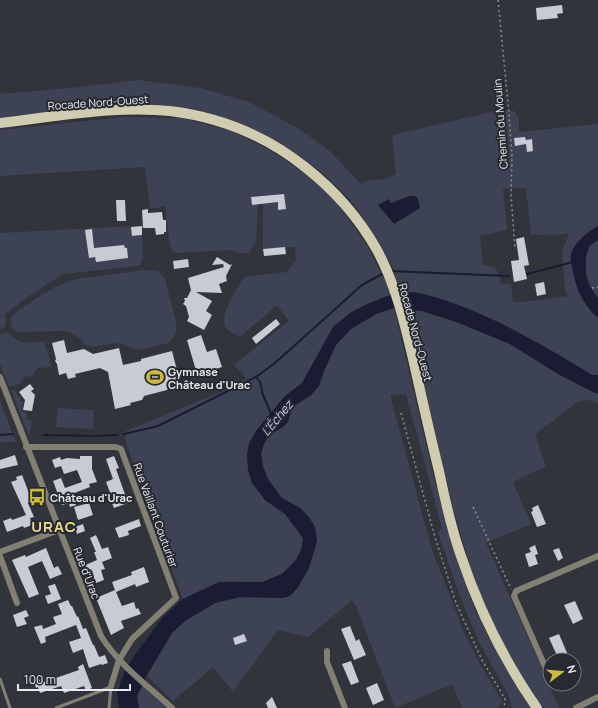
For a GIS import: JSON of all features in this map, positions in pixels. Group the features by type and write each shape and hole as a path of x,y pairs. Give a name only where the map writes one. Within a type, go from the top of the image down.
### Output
{"main road":[{"name":"Rocade Nord-Ouest","path":"0,123 79,114 142,109 195,115 228,124 257,137 294,158 322,180 351,212 376,249 394,290 404,324 448,512 460,556 498,644 537,708"}],"street":[{"name":"Rue d'Urac","path":"0,377 100,636 110,651 172,708"},
{"name":"Rue Vaillant Couturier","path":"26,446 116,447 121,449 176,598 132,639 121,662"},
{"path":"0,552 59,530"},
{"path":"0,556 17,603"},
{"path":"542,660 514,596 516,591 598,556"},
{"path":"327,651 327,662 345,708"},
{"path":"111,686 121,662"},
{"path":"576,708 598,696"}],"lane":[{"path":"0,679 10,708"},
{"path":"56,708 111,686"},
{"path":"109,708 111,686"}],"path":[{"name":"Chemin du Moulin","path":"498,0 512,157 511,195 515,248"},
{"path":"592,288 598,287"},
{"path":"401,413 435,537 456,602 482,660 505,699 504,708"},
{"path":"473,507 514,596"}],"shaded area":[{"path":"139,80 200,88 249,102 301,130 330,151 361,184 366,181 385,179 396,174 392,135 496,111 514,111 519,117 519,132 598,124 598,226 586,234 570,256 576,282 582,297 586,305 598,318 598,375 592,375 541,344 403,293 390,295 367,304 350,313 333,327 302,383 284,397 256,431 265,500 285,514 303,538 302,546 295,560 284,572 271,580 258,583 225,581 215,583 183,599 146,501 125,439 126,431 233,387 246,378 234,365 289,321 277,305 240,337 227,329 224,317 229,303 244,277 287,272 296,260 295,247 263,249 263,204 278,202 278,209 286,208 284,194 251,197 252,205 258,204 256,242 248,253 238,253 232,250 176,253 172,250 170,245 165,206 150,209 145,167 0,176 0,130 123,117 181,118 231,131 268,149 309,176 336,202 367,245 383,278 396,276 384,251 359,211 332,182 312,164 289,149 266,135 241,124 216,115 190,109 143,104 122,104 0,118 0,94","holes":["526,188 531,235 569,234 562,251 565,290 568,296 513,302 511,285 501,283 498,272 494,268 483,265 480,236 507,230 503,189"]},
{"path":"132,226 132,236 142,235 143,256 141,264 138,266 63,274 29,296 4,315 6,317 5,327 0,329 0,233"},
{"path":"598,240 598,298 588,280 585,257 591,245"},
{"path":"146,270 158,271 165,279 176,321 174,337 168,343 140,350 118,343 93,347 85,345 79,338 70,332 19,332 14,330 12,327 11,317 42,295 67,282 76,279"},
{"path":"394,308 434,478 460,568 474,608 489,638 509,674 531,708 512,708 510,698 478,640 459,594 438,532 442,528 406,394 390,395 432,550 463,630 480,664 502,701 498,708 462,708 452,684 395,708 357,608 352,600 308,637 278,630 233,692 213,667 173,701 147,676 172,633 185,621 215,603 240,597 282,598 290,596 298,587 309,568 300,508 283,499 266,477 262,460 264,444 270,434 281,428 286,423 292,407 310,396 319,386 336,345 351,329 376,314"},
{"path":"406,309 422,311 459,323 510,344 558,374 595,393 598,393 598,403 589,400 577,402 535,435 546,466 513,482 531,524 486,543 542,670 542,692 552,692 559,708 544,708 515,665 489,614 470,565 462,539"},
{"path":"8,332 20,342 28,343 44,341 52,367 38,368 34,372 33,377 26,376 23,378 22,383 9,387 0,364 0,334"},
{"path":"11,390 15,391 23,402 21,411 27,413 27,420 32,421 29,436"},
{"path":"0,401 16,442 0,442"},
{"path":"58,408 94,410 93,429 56,427"},
{"path":"143,685 167,708 139,708 137,696"}],"water":[{"path":"410,196 415,196 418,199 420,208 394,224 378,205 389,199 391,203"},
{"path":"598,226 598,240 589,246 586,258 586,276 590,287 598,298 598,318 588,308 579,293 571,262 571,254 578,241"},
{"name":"L'Échez","path":"414,292 437,298 483,315 550,350 592,375 598,375 598,393 595,393 558,374 510,344 459,323 422,311 394,308 376,314 351,329 336,345 319,386 310,396 292,407 288,422 283,427 269,435 261,453 263,466 268,479 282,498 300,508 309,517 315,527 317,541 309,568 298,587 290,596 282,598 240,597 215,603 185,621 172,633 148,673 137,696 139,708 119,708 117,693 124,673 132,659 162,618 183,599 220,582 262,582 282,574 296,560 302,548 303,538 285,514 265,500 252,483 248,470 247,455 249,443 256,431 284,397 302,383 333,327 350,313 367,304 390,295"}],"building":[{"path":"562,5 563,13 557,14 558,18 537,20 536,8"},
{"path":"525,137 526,140 532,139 533,151 527,152 526,144 515,146 514,138"},
{"path":"284,194 286,209 278,210 278,202 252,205 251,197"},
{"path":"116,200 125,200 126,221 117,221"},
{"path":"148,209 148,213 162,212 163,220 166,220 166,232 164,232 164,234 156,235 155,228 143,228 142,210"},
{"path":"142,226 142,235 132,236 131,227"},
{"path":"92,229 94,248 124,245 125,248 127,248 128,258 96,262 95,257 89,258 85,230"},
{"path":"524,237 529,265 524,266 527,279 514,282 511,261 519,260 516,239"},
{"path":"285,247 286,254 264,256 263,249"},
{"path":"217,257 230,265 232,264 226,276 227,281 219,284 222,293 196,292 212,301 206,311 212,315 204,330 187,321 189,317 186,306 183,304 185,301 184,298 187,298 191,290 188,278 224,267 223,264 212,265"},
{"path":"188,259 189,267 174,269 173,261"},
{"path":"544,282 546,294 537,296 535,284"},
{"path":"276,319 280,324 256,344 252,338"},
{"path":"201,335 207,352 216,349 222,367 213,370 214,372 198,377 187,340"},
{"path":"64,340 67,353 84,349 93,354 119,348 123,365 172,351 180,382 170,385 167,390 144,396 142,400 130,403 131,405 115,409 108,372 100,368 75,374 76,377 68,379 66,373 59,375 52,343"},
{"path":"30,384 34,389 31,391 35,395 32,411 23,410 25,400 19,392"},
{"path":"15,455 18,465 0,469 0,460"},
{"path":"80,456 92,456 92,469 97,482 89,484 90,487 72,494 76,505 70,507 69,503 62,505 53,481 61,478 65,488 82,482 77,470 64,474 61,466 55,468 52,460 60,457 61,460 67,458 80,459"},
{"path":"114,456 119,468 116,469 128,503 114,508 109,496 111,495 106,482 113,479 106,459"},
{"path":"22,475 33,501 28,503 34,517 30,518 32,525 24,528 23,526 7,532 3,521 11,518 12,520 26,515 11,482 17,480 16,477"},
{"path":"89,503 93,515 78,520 74,507"},
{"path":"538,505 546,524 537,527 531,512 533,511 532,508"},
{"path":"139,519 141,526 128,531 129,535 119,538 115,528"},
{"path":"83,524 85,531 77,534 75,527"},
{"path":"96,535 102,549 108,547 112,558 102,562 105,569 101,570 104,580 96,583 90,569 85,571 83,566 97,560 94,552 96,552 90,538"},
{"path":"535,545 538,554 535,555 538,564 529,567 525,554 531,552 529,548"},
{"path":"46,548 54,568 58,566 62,574 50,579 42,561 28,567 39,594 29,598 12,560 25,555 26,557"},
{"path":"559,548 563,558 558,561 553,550"},
{"path":"144,567 149,582 136,587 135,584 116,592 122,606 134,602 136,609 138,608 141,614 121,621 124,628 111,635 96,598 115,590 112,582 132,575 131,572"},
{"path":"55,584 61,599 48,604 45,596 51,594 48,586"},
{"path":"68,600 77,617 78,616 83,629 86,628 99,657 105,655 108,663 89,668 83,649 73,653 69,642 81,638 76,625 45,637 46,642 41,644 34,627 42,625 43,629 56,624 53,617 62,614 58,604"},
{"path":"575,601 583,619 573,624 564,605"},
{"path":"26,610 29,616 24,618 27,624 17,627 13,615"},
{"path":"350,626 356,641 359,639 366,655 354,660 341,629"},
{"path":"244,634 247,641 235,645 233,638"},
{"path":"559,634 567,652 555,652 549,638"},
{"path":"351,661 359,682 351,685 342,664"},
{"path":"83,664 92,688 86,691 84,686 64,693 61,686 40,693 38,687 36,688 34,682 43,678 44,682 79,670 78,667"},
{"path":"377,683 384,700 373,705 366,688"},
{"path":"272,697 277,708 268,708 266,703"}],"waterway":[{"path":"527,274 573,262"},
{"path":"390,271 509,276"},
{"path":"124,434 158,426 256,377 275,363 362,285 384,273"},
{"name":"L'Échez","path":"256,377 260,382 263,395 272,416"},
{"path":"0,435 13,434"},
{"path":"44,435 117,435"}],"place":[{"name":"Gymnase Château d'Urac","path":"155,377"},
{"name":"Château d'Urac","path":"37,497"}],"district":[{"name":"URAC","path":"54,526"}]}
